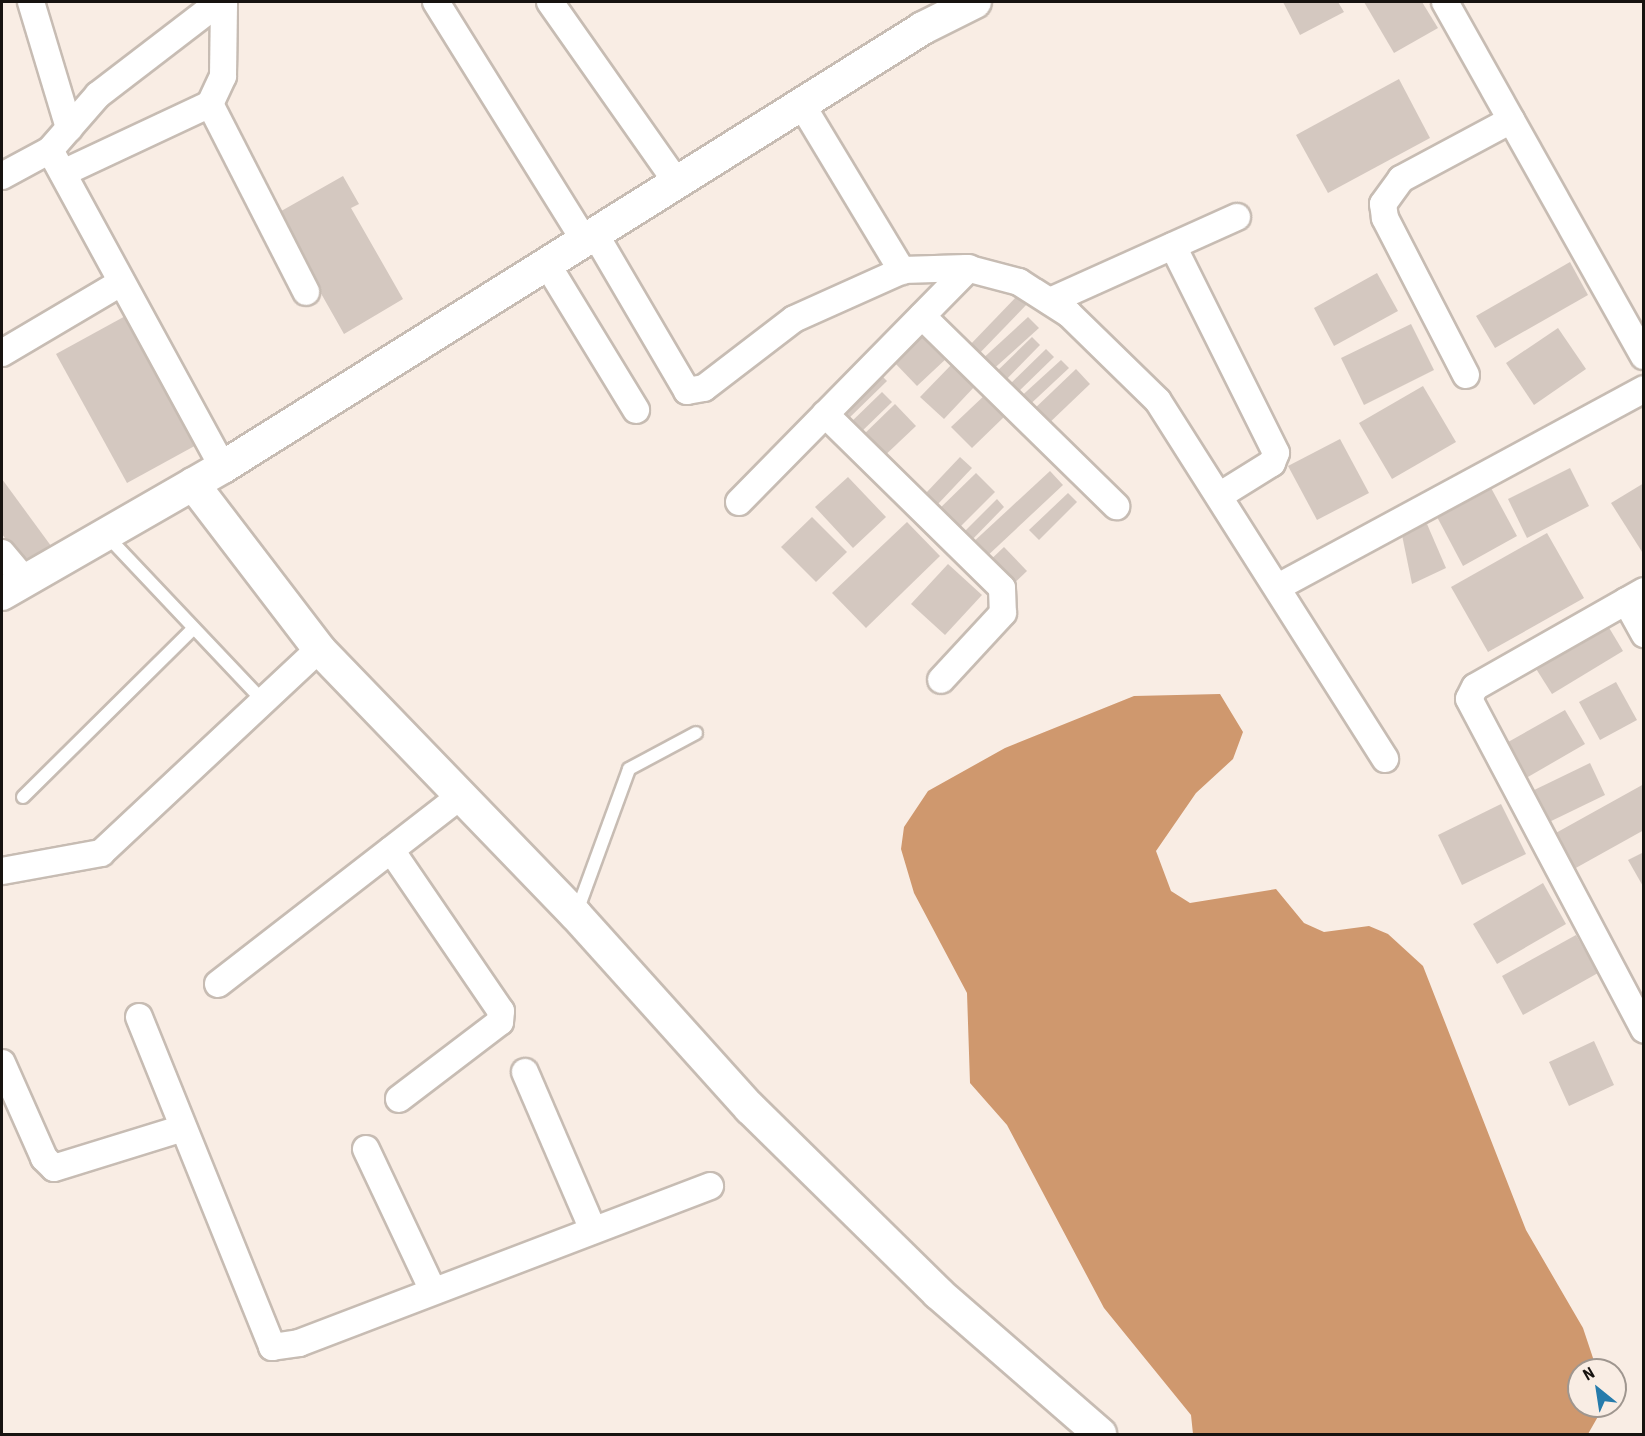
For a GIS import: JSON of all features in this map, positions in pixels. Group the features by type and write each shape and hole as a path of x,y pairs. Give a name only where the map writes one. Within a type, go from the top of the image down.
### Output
{"street":[{"path":"31,2 69,128"},
{"path":"2,176 50,150 98,95 221,2"},
{"path":"63,172 210,105 223,76 221,2"},
{"path":"436,2 687,391 704,388 794,320 902,271 969,268 1019,282 1050,301 1119,358 1158,401 1278,586 1385,759"},
{"path":"550,2 676,183"},
{"path":"923,28 938,2"},
{"path":"2,553 13,587 223,467 923,28 975,2"},
{"path":"1445,2 1644,356"},
{"path":"210,105 306,292"},
{"path":"802,105 902,271"},
{"path":"1466,375 1385,218 1383,204 1401,179 1511,120"},
{"path":"50,150 223,467"},
{"path":"1050,301 1237,217"},
{"path":"1173,246 1276,453 1272,463 1219,496"},
{"path":"547,264 636,410"},
{"path":"739,502 969,268"},
{"path":"2,353 122,282"},
{"path":"922,316 1116,506"},
{"path":"1278,586 1644,389"},
{"path":"825,414 1002,588 1002,613 940,680"},
{"path":"193,484 319,649 576,915 829,1187 938,1293 1100,1434"},
{"path":"1644,634 1635,596 1475,687 1469,699 1644,1030"},
{"path":"2,871 101,853 265,703 319,649"},
{"path":"218,984 460,796"},
{"path":"391,850 501,1011 500,1022 399,1099"},
{"path":"139,1017 272,1347 299,1343 710,1186"},
{"path":"2,1063 44,1158 54,1168 183,1128"},
{"path":"525,1072 593,1230"},
{"path":"366,1149 433,1291"}],"lane":[{"path":"106,535 265,703"},
{"path":"22,797 194,628"},
{"path":"576,915 629,769 696,733"}],"shaded area":[{"path":"1220,694 1243,732 1233,759 1196,793 1156,851 1171,891 1190,903 1276,889 1304,923 1324,932 1369,926 1388,934 1423,966 1526,1230 1583,1328 1593,1358 1567,1358 1567,1418 1597,1418 1588,1434 1193,1434 1191,1415 1104,1308 1007,1125 970,1083 967,993 914,893 901,849 904,827 928,791 1005,748 1134,696"}],"building":[{"path":"1283,2 1338,2 1344,12 1300,35"},
{"path":"1364,2 1422,2 1438,28 1394,53"},
{"path":"1399,79 1430,138 1328,193 1296,135"},
{"path":"343,176 359,204 351,208 403,299 344,334 276,214"},
{"path":"1570,262 1588,295 1495,348 1476,316"},
{"path":"1377,273 1398,311 1334,346 1314,308"},
{"path":"1021,292 1030,301 974,359 968,347"},
{"path":"129,314 200,443 127,483 56,354"},
{"path":"1028,317 1039,328 989,373 979,362"},
{"path":"1411,324 1434,370 1364,405 1341,358"},
{"path":"1558,328 1586,369 1534,405 1506,363"},
{"path":"924,332 948,357 917,386 893,361"},
{"path":"1032,337 1040,345 999,387 990,378"},
{"path":"1046,349 1054,357 1013,397 1005,389"},
{"path":"1061,360 1069,368 1023,411 1015,402"},
{"path":"953,363 976,385 944,419 920,397"},
{"path":"1076,369 1090,384 1045,427 1031,412"},
{"path":"878,372 887,381 845,422 835,412"},
{"path":"1423,386 1456,442 1392,479 1359,423"},
{"path":"882,392 892,402 857,436 847,426"},
{"path":"986,394 1006,415 972,448 951,427"},
{"path":"895,404 916,426 879,461 859,439"},
{"path":"1340,439 1369,493 1317,520 1288,466"},
{"path":"960,457 972,468 938,504 926,493"},
{"path":"1570,468 1589,506 1527,538 1508,499"},
{"path":"1050,471 1063,485 984,559 970,545"},
{"path":"976,473 995,492 954,533 934,514"},
{"path":"848,477 886,517 853,548 815,507"},
{"path":"2,479 54,550 27,569 2,534"},
{"path":"1644,483 1644,555 1611,503"},
{"path":"1490,486 1517,536 1463,566 1436,515"},
{"path":"1068,493 1077,502 1039,540 1029,530"},
{"path":"997,499 1004,507 968,544 960,536"},
{"path":"812,517 847,552 816,582 781,547"},
{"path":"907,522 940,556 866,628 832,593"},
{"path":"1427,524 1446,568 1412,584 1402,535"},
{"path":"1547,533 1584,598 1488,652 1451,587"},
{"path":"1004,547 1027,571 1008,589 985,565"},
{"path":"948,564 982,595 945,635 911,604"},
{"path":"1605,621 1623,651 1552,694 1533,664"},
{"path":"1616,682 1637,720 1600,740 1579,702"},
{"path":"1565,710 1585,744 1521,781 1501,746"},
{"path":"1590,763 1605,795 1543,825 1528,793"},
{"path":"1644,784 1644,830 1574,869 1554,834"},
{"path":"1501,804 1526,854 1462,885 1438,835"},
{"path":"1644,852 1644,888 1628,860"},
{"path":"1543,883 1566,924 1497,964 1473,924"},
{"path":"1576,935 1598,973 1523,1015 1502,976"},
{"path":"1594,1041 1614,1085 1569,1106 1549,1062"}]}
